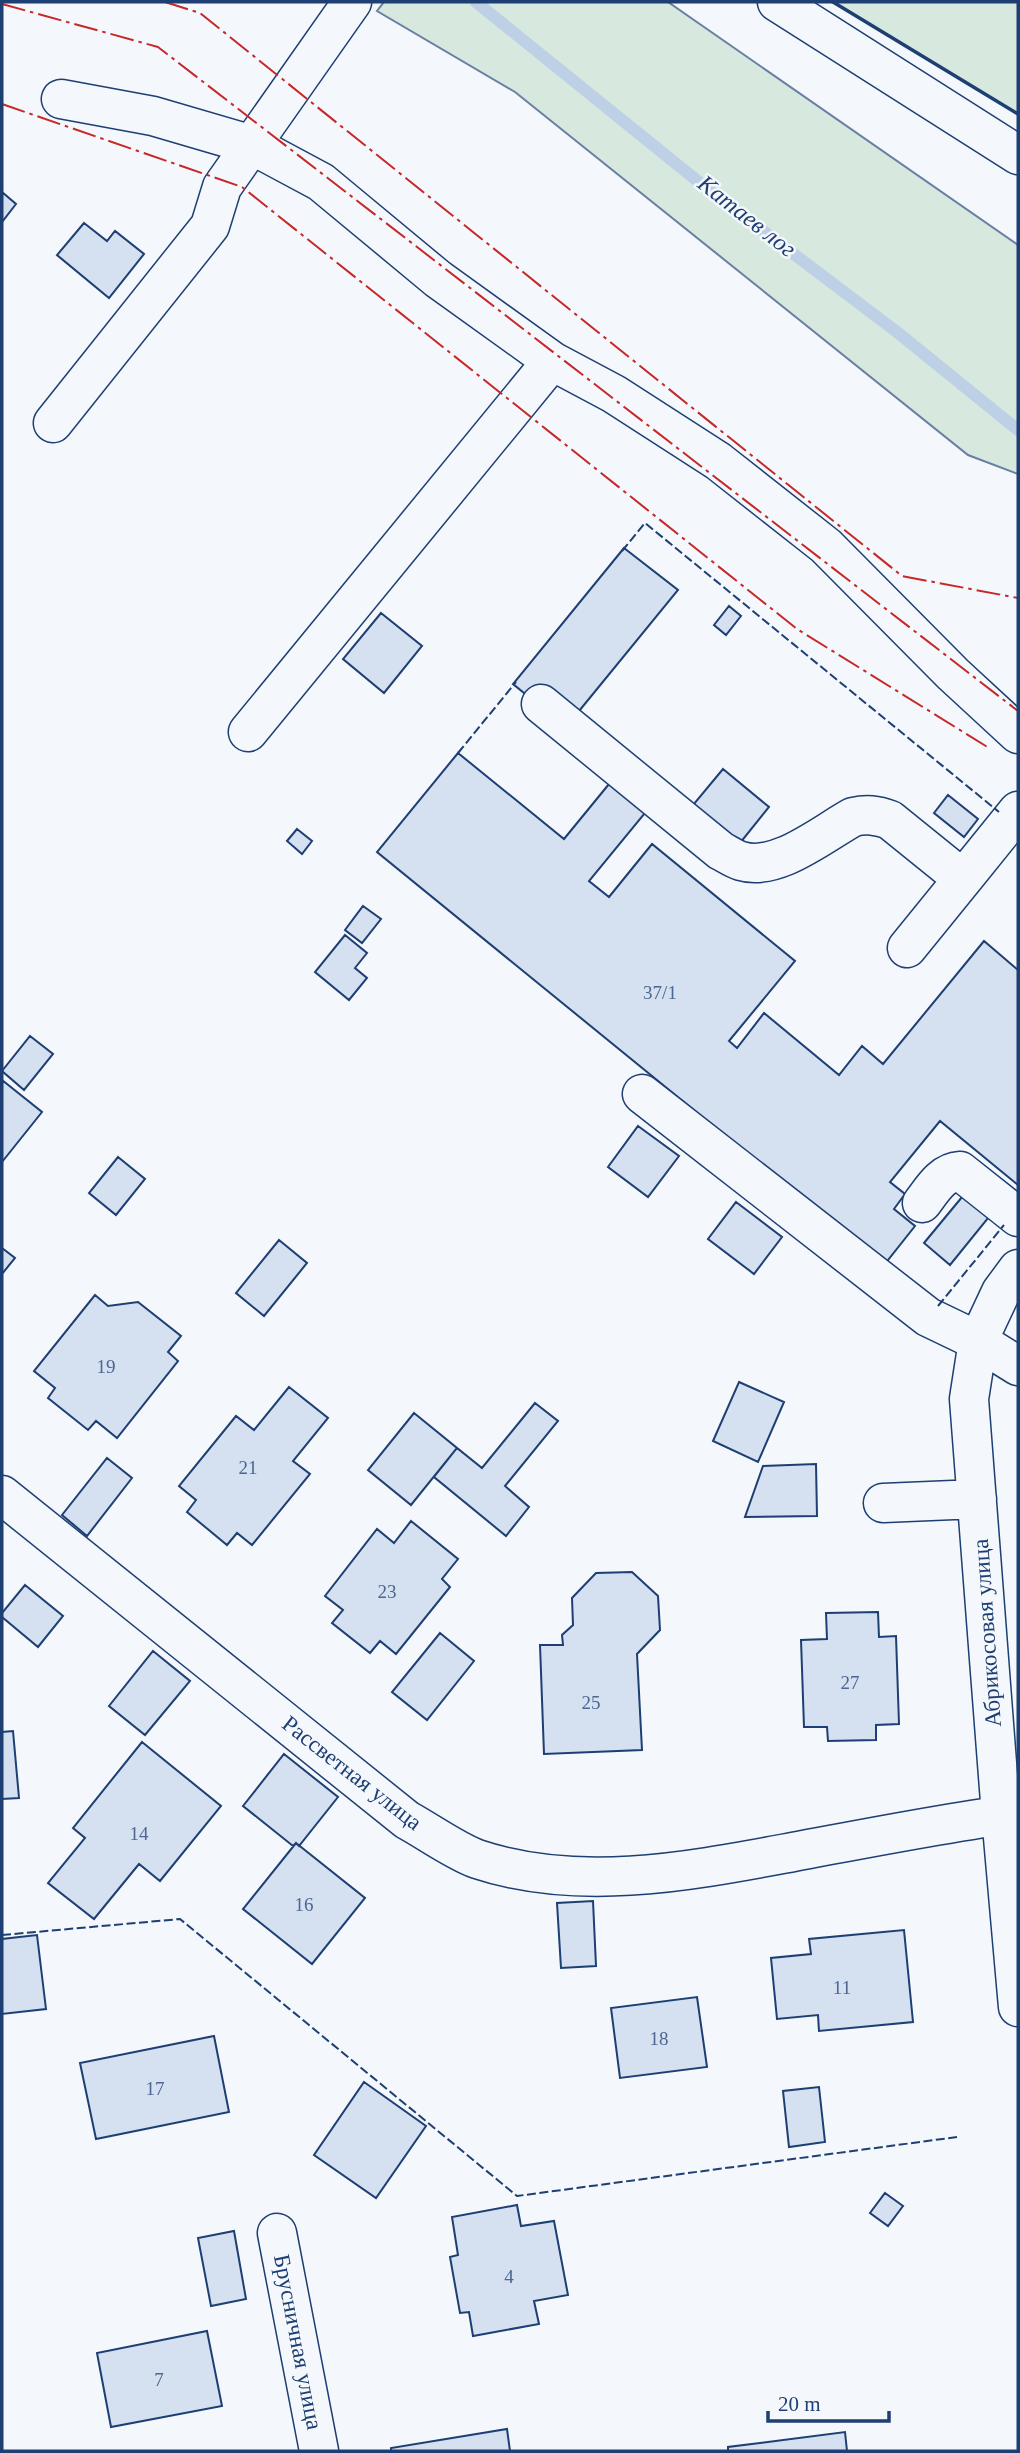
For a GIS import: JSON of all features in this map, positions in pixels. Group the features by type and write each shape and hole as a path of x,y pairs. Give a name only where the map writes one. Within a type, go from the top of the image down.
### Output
{"street":[{"path":"53,423 210,226 222,187 352,2"},
{"path":"777,2 1018,155"},
{"path":"61,99 153,116 252,145 321,182 438,279 552,361 614,394 718,461 826,546 953,674 1018,734"},
{"path":"248,732 552,361"},
{"path":"541,704 721,851 741,861 774,861 853,817 877,815 890,820 963,879"},
{"path":"907,948 1018,811"},
{"path":"642,1094 928,1317 978,1341 1018,1366"},
{"path":"922,1203 943,1177 960,1171 1018,1217"},
{"name":"Абрикосовая улица","path":"1018,1269 1001,1292 978,1341 969,1399 1010,1814 1018,2007"},
{"name":"Рассветная улица","path":"2,1495 407,1820 475,1858 542,1875 589,1877 633,1874 709,1867 1010,1814"},
{"path":"883,1503 977,1499"},
{"name":"Брусничная улица","path":"277,2233 318,2451"}],"shaded area":[{"path":"384,2 668,2 1018,245 1018,474 968,455 515,92 377,11"},
{"path":"833,2 1018,2 1018,114"}],"building":[{"path":"2,192 16,204 2,222"},
{"path":"84,223 107,241 115,231 144,254 109,298 57,255"},
{"path":"624,548 678,590 566,727 513,684"},
{"path":"729,606 741,616 726,635 714,625"},
{"path":"381,613 422,646 384,693 343,659"},
{"path":"458,753 564,839 609,784 645,813 589,881 609,897 652,844 795,961 729,1041 737,1048 764,1013 839,1075 862,1046 883,1064 984,941 1018,970 1018,1185 940,1121 890,1182 905,1194 894,1209 915,1226 884,1265 377,852"},
{"path":"723,769 769,807 740,843 693,805"},
{"path":"948,795 978,819 964,837 934,813"},
{"path":"297,829 312,841 302,854 287,841"},
{"path":"363,906 381,919 362,943 345,930"},
{"path":"345,935 367,953 355,968 367,978 349,1000 315,972"},
{"path":"30,1036 53,1054 24,1090 2,1071"},
{"path":"2,1080 42,1112 2,1162"},
{"path":"638,1126 679,1156 648,1197 608,1167"},
{"path":"118,1157 145,1179 116,1215 89,1193"},
{"path":"967,1191 993,1212 950,1265 924,1243"},
{"path":"736,1202 782,1237 754,1274 708,1239"},
{"path":"279,1240 307,1263 264,1316 236,1293"},
{"path":"2,1248 15,1258 2,1274"},
{"path":"95,1295 108,1306 138,1302 181,1336 168,1352 178,1361 117,1438 96,1421 88,1430 48,1398 55,1388 34,1371"},
{"path":"739,1382 784,1402 758,1462 713,1441"},
{"path":"289,1387 328,1418 293,1461 310,1474 252,1545 237,1533 227,1545 187,1512 196,1500 179,1486 236,1416 254,1430"},
{"path":"535,1403 558,1421 505,1486 529,1507 506,1536 434,1477 457,1448 482,1468"},
{"path":"414,1413 457,1448 411,1505 368,1470"},
{"path":"107,1458 132,1478 87,1536 62,1515"},
{"path":"816,1464 817,1516 745,1517 763,1466"},
{"path":"411,1521 458,1559 442,1579 450,1587 396,1654 380,1641 370,1653 332,1623 343,1610 325,1596 377,1529 394,1543"},
{"path":"632,1572 658,1596 660,1630 637,1654 642,1750 544,1754 540,1645 563,1645 562,1635 573,1625 572,1598 596,1573"},
{"path":"25,1585 63,1616 38,1647 2,1617 2,1613"},
{"path":"878,1612 879,1637 896,1636 899,1724 876,1725 876,1740 828,1741 827,1727 804,1727 801,1640 827,1639 826,1613"},
{"path":"440,1633 474,1661 427,1720 392,1692"},
{"path":"153,1651 190,1681 145,1735 109,1706"},
{"path":"13,1731 19,1798 2,1799 2,1732"},
{"path":"142,1742 221,1806 160,1881 139,1864 94,1919 48,1883 85,1838 73,1828"},
{"path":"284,1754 338,1797 299,1846 296,1843 293,1846 243,1806"},
{"path":"296,1843 365,1898 312,1964 243,1909"},
{"path":"593,1901 596,1966 561,1968 557,1903"},
{"path":"904,1930 913,2022 819,2031 818,2015 777,2019 771,1958 811,1954 809,1939"},
{"path":"37,1935 46,2009 2,2014 2,1939"},
{"path":"697,1997 707,2067 620,2078 611,2008"},
{"path":"214,2036 229,2112 96,2139 80,2063"},
{"path":"364,2082 426,2126 376,2198 314,2155"},
{"path":"819,2087 825,2142 789,2147 783,2091"},
{"path":"885,2193 903,2206 888,2226 870,2213"},
{"path":"517,2205 521,2226 554,2221 568,2295 534,2301 539,2324 473,2336 469,2312 460,2313 450,2257 458,2255 452,2217"},
{"path":"234,2231 246,2299 211,2306 198,2238"},
{"path":"207,2331 222,2406 111,2427 97,2353"},
{"path":"507,2429 510,2451 391,2451 391,2448"},
{"path":"845,2432 847,2451 728,2451 728,2447"}],"waterway":[{"name":"Катаев лог","path":"476,2 705,187 897,332 1018,430"}],"fence":[{"path":"622,551 645,523 999,812"},
{"path":"458,753 516,682"},
{"path":"938,1306 1004,1225"},
{"path":"2,1935 180,1919 517,2196 957,2137"}],"wall":[{"path":"833,2 1018,114"}],"power":[{"path":"165,2 200,13 902,576 1018,598"},
{"path":"2,4 158,47 1018,711"},
{"path":"2,104 242,187 797,629 989,748"}]}
